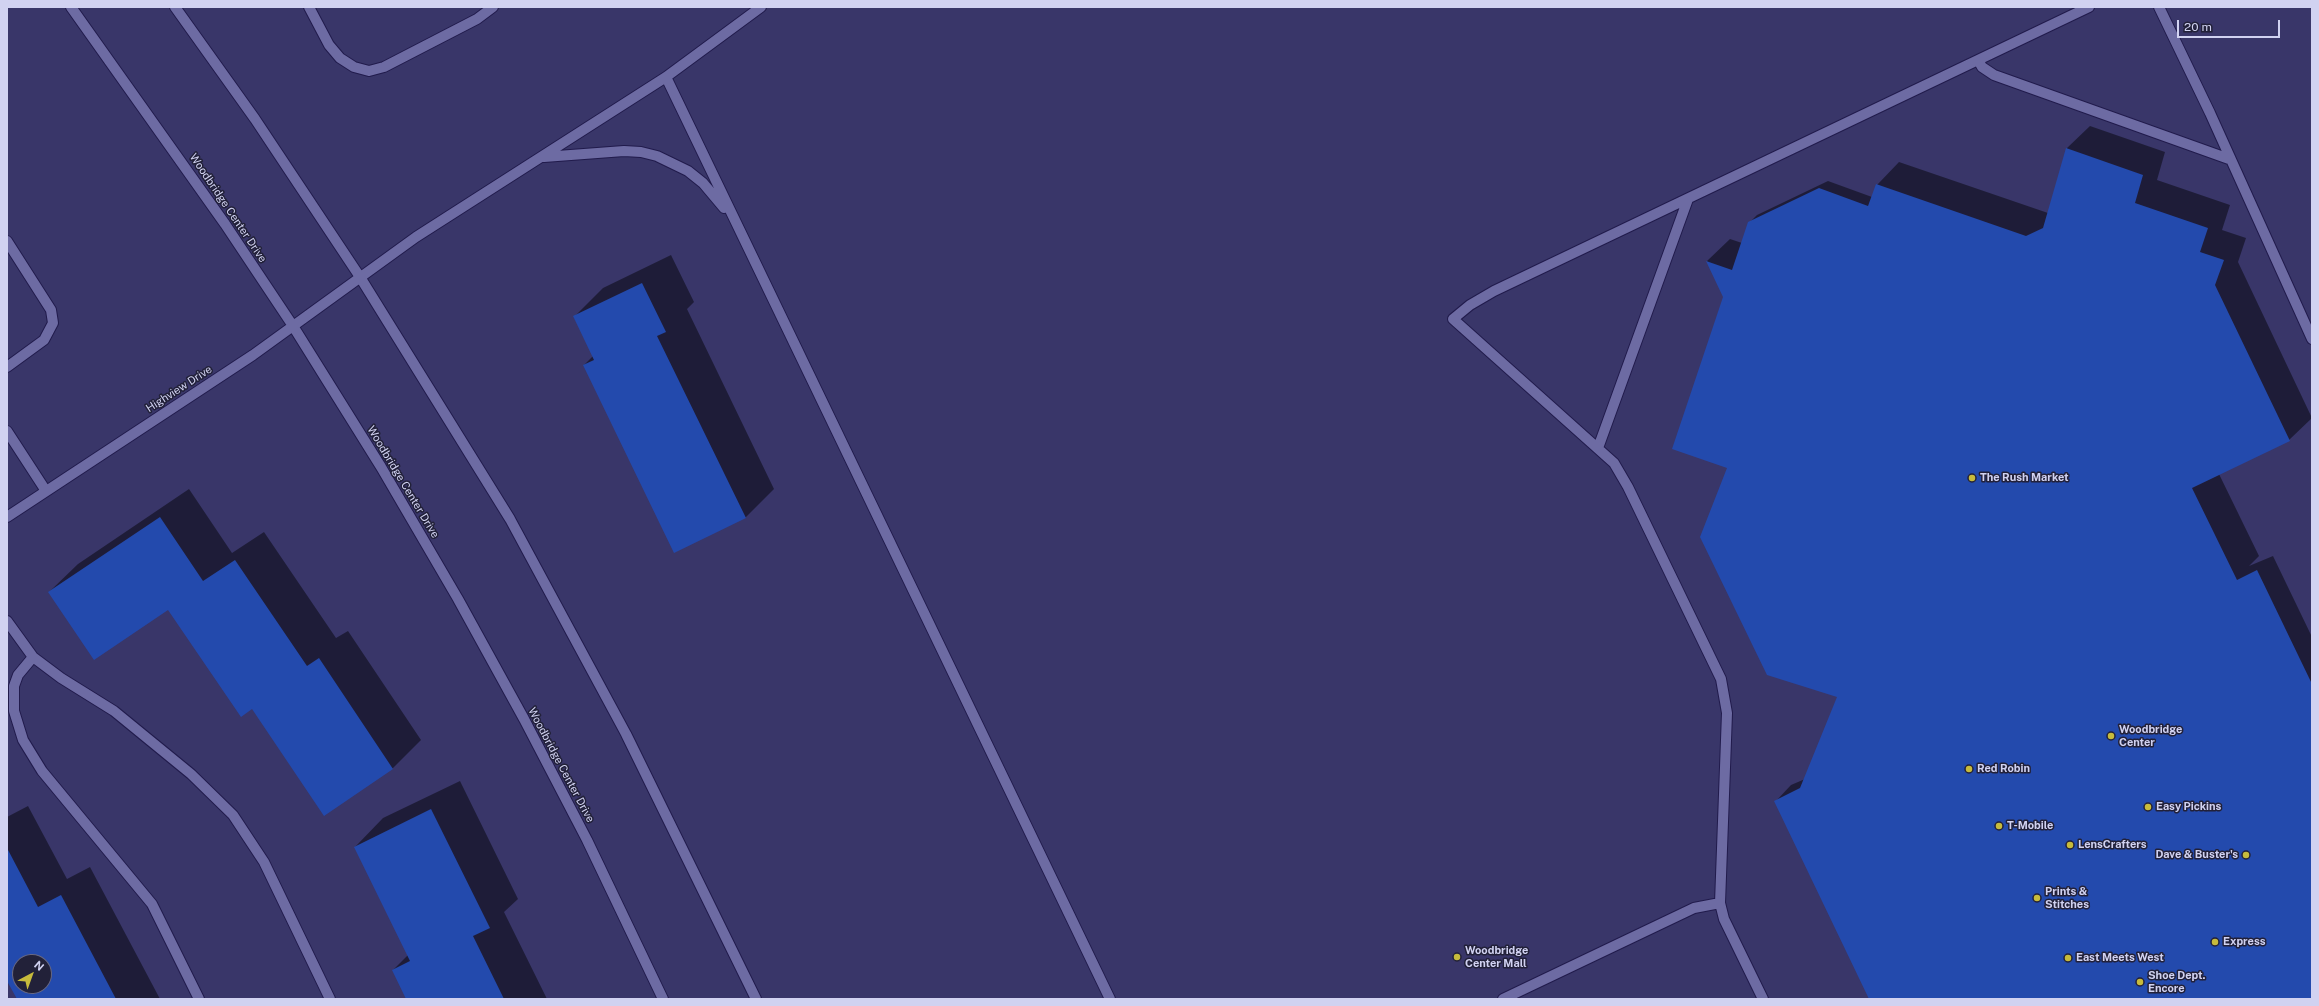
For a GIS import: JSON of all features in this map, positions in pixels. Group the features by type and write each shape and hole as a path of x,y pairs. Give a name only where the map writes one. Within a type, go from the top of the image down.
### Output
{"street":[{"name":"Woodbridge Center Drive","path":"71,7 196,182 293,326 381,467 495,666 586,840 663,999"},
{"path":"175,7 255,119 360,277 510,519 568,624 677,834 756,999"},
{"path":"309,7 329,45 340,58 354,67 369,70 384,67 477,20 493,7"},
{"name":"Highview Drive","path":"7,516 293,326 416,237 666,77 761,7"},
{"path":"1763,999 1724,919 1720,903 1728,713 1724,689 1620,472 1614,463 1453,320 1470,305 1494,291 2089,7"},
{"path":"2159,7 2210,112 2229,159 2312,339"},
{"path":"1978,60 1982,67 1994,75 2229,159"},
{"path":"666,77 1110,999"},
{"path":"542,157 641,152 671,162 688,171 703,183 716,197 742,234"},
{"path":"1598,448 1688,199"},
{"path":"7,241 51,310 53,323 44,340 7,367"},
{"path":"7,431 46,491"},
{"path":"7,621 32,657 114,711 191,774 233,816 264,862 330,999"},
{"path":"32,657 18,675 14,686 14,711 23,740 42,771 152,904 199,999"},
{"path":"1503,999 1694,908 1720,903"}],"building":[{"path":"2066,148 2143,175 2135,203 2208,228 2200,252 2224,260 2215,285 2290,441 2192,488 2237,580 2257,570 2312,684 2312,999 1869,999 1774,801 1800,788 1837,697 1767,675 1700,537 1727,468 1672,449 1723,297 1706,261 1732,270 1748,222 1819,188 1868,206 1876,184 2026,236 2043,228"},
{"path":"642,283 666,332 657,336 746,518 674,553 583,365 594,360 573,316"},
{"path":"160,517 203,581 235,560 307,666 319,658 393,769 324,816 252,709 241,717 168,610 94,660 48,592"},
{"path":"431,809 490,928 473,936 504,999 406,999 392,970 410,961 354,847"},
{"path":"7,848 38,907 61,895 116,999 17,999 14,994 52,994 52,954 12,954 12,990 7,981"}],"place":[{"name":"The Rush Market","path":"1972,478"},
{"name":"Woodbridge Center","path":"2111,736"},
{"name":"Red Robin","path":"1969,769"},
{"name":"Easy Pickins","path":"2148,807"},
{"name":"T-Mobile","path":"1999,826"},
{"name":"LensCrafters","path":"2070,845"},
{"name":"Dave & Buster's","path":"2246,855"},
{"name":"Prints & Stitches","path":"2037,898"},
{"name":"Express","path":"2215,942"},
{"name":"Woodbridge Center Mall","path":"1457,957"},
{"name":"East Meets West","path":"2068,958"},
{"name":"Shoe Dept. Encore","path":"2140,982"}]}
